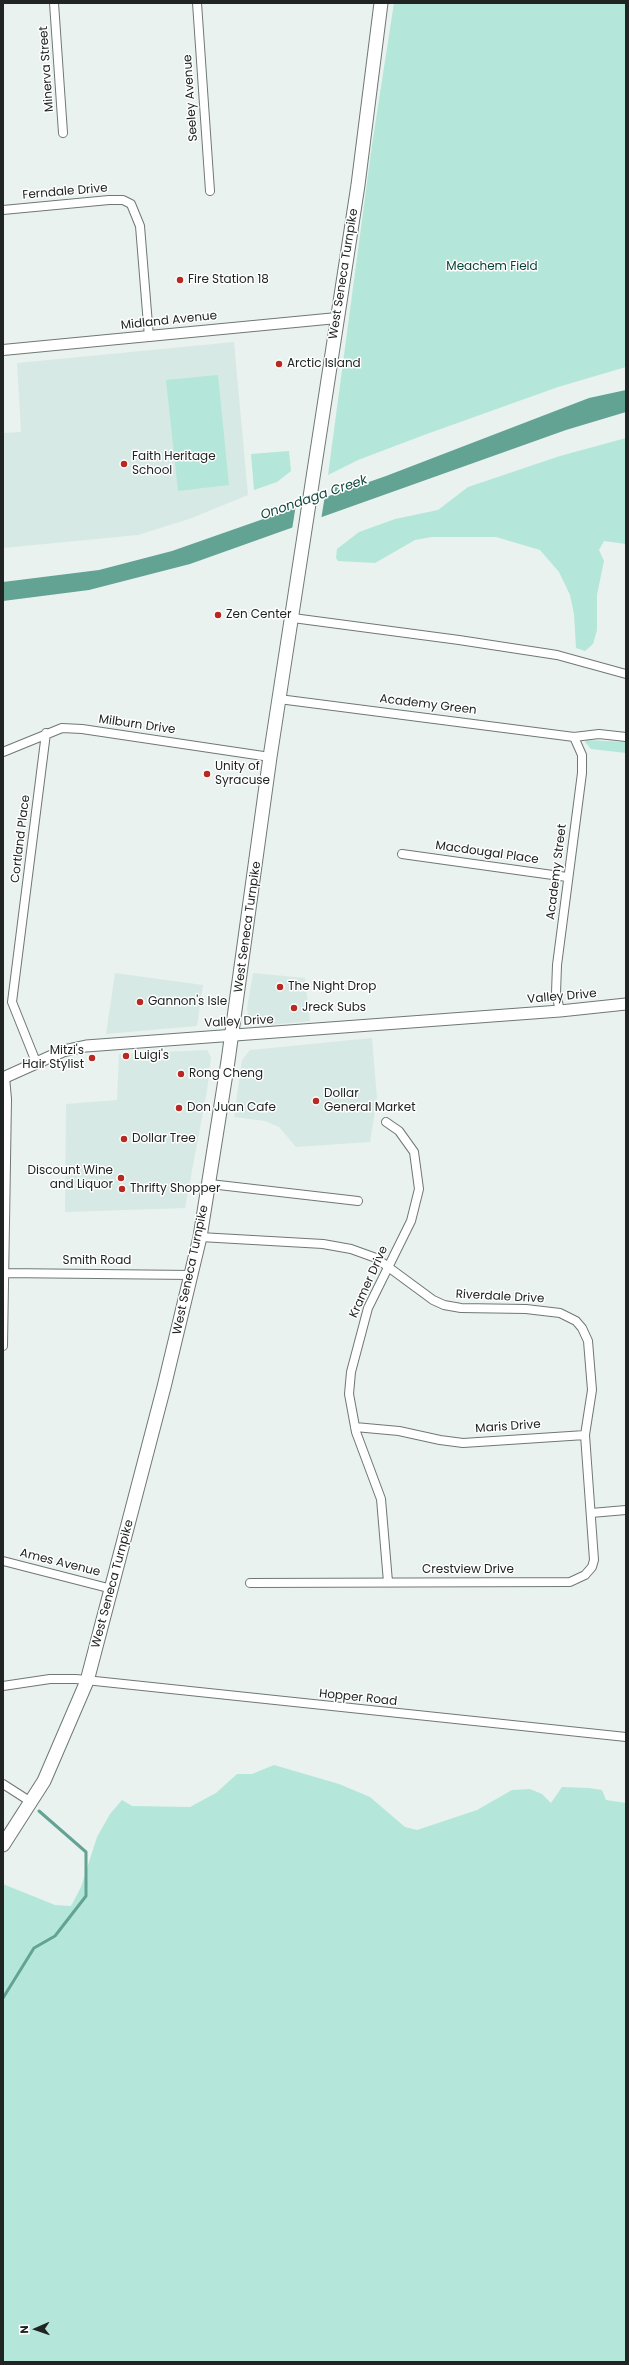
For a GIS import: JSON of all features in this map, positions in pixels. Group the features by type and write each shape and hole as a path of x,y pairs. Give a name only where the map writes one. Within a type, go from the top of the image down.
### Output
{"main road":[{"name":"West Seneca Turnpike","path":"3,1845 44,1781 57,1754 87,1681 192,1275 200,1237 210,1184 232,1036 270,757 293,618 314,470 358,185 381,3"},
{"name":"Valley Drive","path":"4,1078 36,1062 63,1051 86,1046 560,1011 626,1004"}],"street":[{"name":"Minerva Street","path":"54,3 63,133"},
{"name":"Seeley Avenue","path":"197,3 210,191"},
{"name":"Ferndale Drive","path":"3,210 109,200 128,202 135,212 140,226 149,336"},
{"name":"Midland Avenue","path":"3,350 337,318"},
{"path":"293,618 459,640 557,655 626,674"},
{"name":"Academy Green","path":"280,699 574,737 599,734 626,737"},
{"name":"Milburn Drive","path":"3,752 46,733 62,728 82,729 270,757"},
{"name":"Cortland Place","path":"36,1062 12,1002 46,733"},
{"name":"Academy Street","path":"560,1011 556,993 557,965 567,877 582,773 582,755 574,737"},
{"name":"Macdougal Place","path":"402,854 567,877"},
{"path":"3,1346 7,1099 4,1078"},
{"name":"Kramer Drive","path":"386,1122 399,1131 414,1152 419,1189 411,1221 368,1308 351,1372 349,1394 355,1427 381,1499 388,1582"},
{"path":"210,1184 358,1201"},
{"name":"Riverdale Drive","path":"200,1237 324,1244 351,1249 376,1258 433,1300 444,1305 461,1308 526,1309 560,1313 576,1321 582,1328 588,1340 592,1390 585,1435"},
{"name":"Smith Road","path":"4,1273 192,1275"},
{"name":"Maris Drive","path":"355,1427 400,1431 440,1440 463,1443 585,1435"},
{"path":"585,1435 591,1513 626,1510"},
{"name":"Crestview Drive","path":"250,1583 570,1582 584,1575 592,1566 594,1560 591,1513"},
{"name":"Ames Avenue","path":"3,1561 112,1589"},
{"name":"Hopper Road","path":"3,1686 50,1679 87,1681 626,1737"},
{"path":"3,1784 31,1802"}],"shaded area":[{"name":"Faith Heritage School","path":"234,342 248,495 192,518 138,535 3,548 3,433 21,432 17,363"},
{"path":"626,390 626,412 566,430 190,564 89,590 3,601 3,582 99,570 172,551 386,476 589,398"},
{"path":"115,973 203,985 197,1026 106,1034"},
{"path":"253,973 305,978 310,1021 259,1026 249,1021 247,1008"},
{"path":"372,1038 377,1098 370,1142 296,1147 279,1127 265,1121 234,1117 242,1060 250,1050"},
{"path":"207,1050 211,1057 207,1091 185,1208 65,1212 66,1104 117,1100 119,1054"}],"green space":[{"name":"Meachem Field","path":"394,3 626,3 626,367 558,387 424,435 358,460 328,475 372,145"},
{"path":"218,375 229,485 178,491 166,380"},
{"path":"626,438 626,544 604,541 599,550 604,561 597,595 597,630 593,644 585,651 576,648 574,614 570,595 559,572 540,550 496,537 432,537 415,540 375,563 338,561 336,558 337,549 359,532 395,519 438,510 468,487 560,456"},
{"path":"289,451 291,471 277,482 254,490 251,454"},
{"path":"587,740 626,742 626,753 591,749 585,742"},
{"path":"274,1765 339,1784 370,1797 405,1827 417,1830 477,1810 512,1790 530,1789 542,1794 551,1803 562,1787 589,1788 602,1790 606,1800 626,1803 626,2362 3,2362 3,1884 55,1905 71,1906 81,1887 97,1837 110,1814 122,1800 132,1806 190,1807 216,1793 237,1774 252,1774"}],"pier":[{"path":"325,495 321,520 292,530 296,504"}],"waterway":[{"name":"Onondaga Creek","path":"335,497 337,487"},
{"path":"3,1998 34,1948 55,1936 86,1896 86,1852 39,1811"}],"place":[{"name":"Fire Station 18","path":"180,280"},
{"name":"Arctic Island","path":"279,364"},
{"name":"Faith Heritage School","path":"124,464"},
{"name":"Zen Center","path":"218,615"},
{"name":"Unity of Syracuse","path":"207,774"},
{"name":"The Night Drop","path":"280,987"},
{"name":"Gannon's Isle","path":"140,1002"},
{"name":"Jreck Subs","path":"294,1008"},
{"name":"Luigi's","path":"126,1056"},
{"name":"Mitzi's Hair Stylist","path":"92,1058"},
{"name":"Rong Cheng","path":"181,1074"},
{"name":"Dollar General Market","path":"316,1101"},
{"name":"Don Juan Cafe","path":"179,1108"},
{"name":"Dollar Tree","path":"124,1139"},
{"name":"Discount Wine and Liquor","path":"121,1178"},
{"name":"Thrifty Shopper","path":"122,1189"}]}
